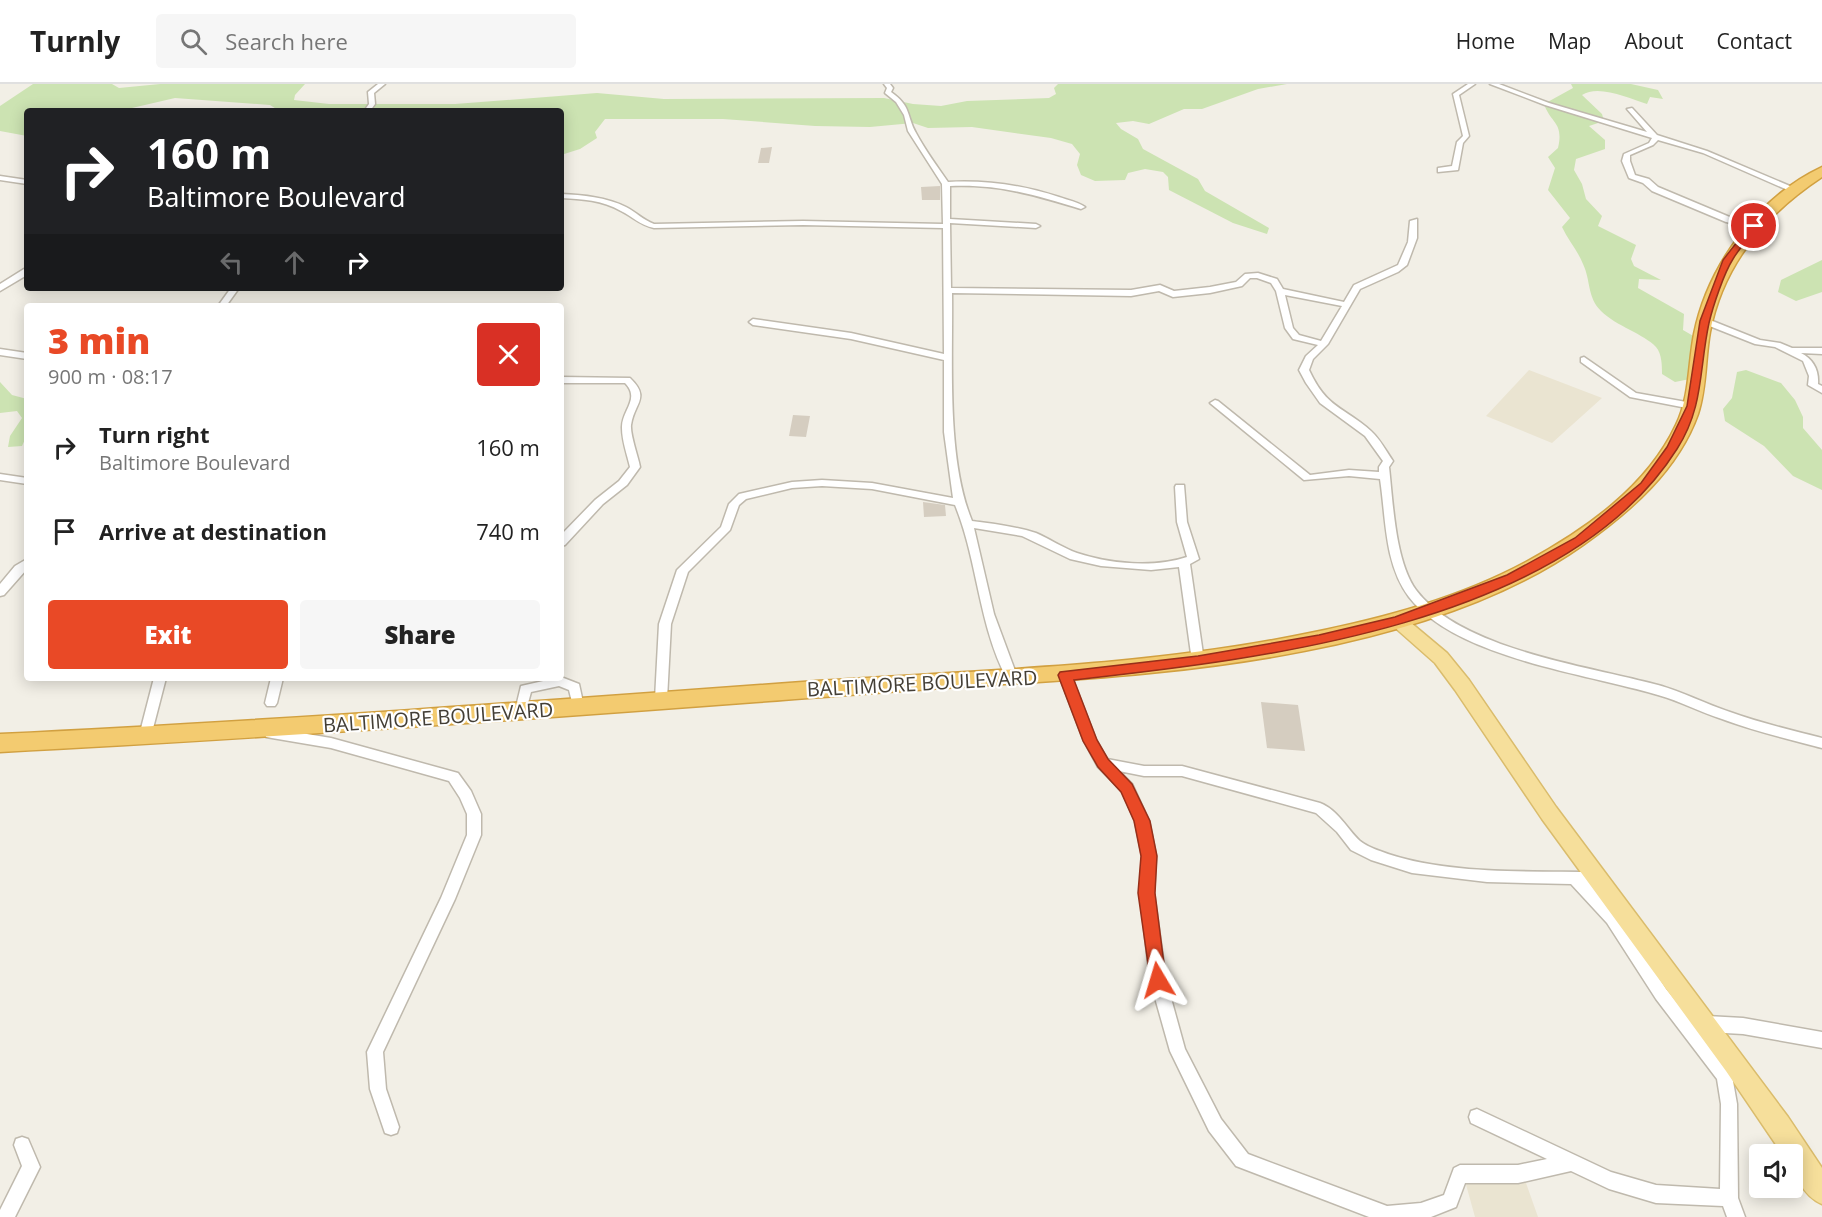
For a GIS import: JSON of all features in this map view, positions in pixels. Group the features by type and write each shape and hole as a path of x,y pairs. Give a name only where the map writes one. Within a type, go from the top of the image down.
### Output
{"highway":[{"name":"BALTIMORE BOULEVARD","path":"0,743 255,730 661,699 1011,676 1065,675 1198,661 1319,640 1430,611 1512,578 1579,541 1645,486 1672,448 1692,406 1705,321 1728,260 1768,210 1792,189 1822,171"}],"main road":[{"path":"1398,621 1441,657 1586,878 1707,1024 1822,1191"}],"street":[{"path":"369,108 372,104 371,92 382,84"},
{"path":"887,84 890,88 888,93 899,101 907,115 911,131 918,144 946,184 949,432 959,502 968,525 988,614 1011,676"},
{"path":"1441,170 1455,168 1458,162 1460,142 1466,136 1456,94 1472,84"},
{"path":"1492,84 1705,152 1792,189"},
{"path":"1630,109 1656,138"},
{"path":"1656,138 1651,144 1627,154 1626,161 1632,176 1646,181 1655,189 1729,220 1754,226"},
{"path":"0,178 24,182"},
{"path":"946,184 992,183 1030,190 1081,207"},
{"path":"564,196 594,197 624,209 643,224 654,226 803,223 947,223 1036,226"},
{"path":"1414,221 1415,232 1411,249 1402,266 1380,277 1366,280 1357,287 1324,344 1309,358 1304,370 1310,386 1331,411 1366,432 1388,461 1384,467 1399,568 1412,594 1430,611 1459,631 1585,673 1660,690 1733,719 1822,743"},
{"path":"0,288 24,273"},
{"path":"948,290 1131,293 1160,288 1173,294 1239,284 1248,276 1258,275 1274,281 1280,291 1289,328 1296,336 1324,344"},
{"path":"1280,291 1347,305"},
{"path":"1705,321 1758,342 1791,350 1822,351"},
{"path":"753,322 824,330 912,347 948,358"},
{"path":"1791,350 1807,359 1814,375 1813,385 1822,390"},
{"path":"0,352 24,356"},
{"path":"1584,360 1633,395 1692,406"},
{"path":"564,380 627,380 635,388 636,398 626,426 635,467 623,483 599,502 564,539"},
{"path":"1215,403 1308,478 1349,472 1385,476"},
{"path":"0,477 24,481"},
{"path":"661,699 665,624 683,570 726,528 734,504 743,496 792,484 822,483 872,486 959,502"},
{"path":"968,525 995,527 1033,536 1076,556 1111,564 1165,566 1184,563 1193,559 1182,522 1180,487"},
{"path":"1184,563 1191,596 1190,615 1198,661"},
{"path":"0,592 24,565"},
{"path":"1065,675 1090,741 1103,763 1127,788 1142,821 1149,856 1146,893 1158,980 1179,1051 1215,1125 1242,1160 1387,1215 1421,1212 1450,1201 1460,1174 1518,1174 1570,1163"},
{"path":"145,736 159,681"},
{"path":"271,703 276,681"},
{"path":"255,730 331,743 453,777 466,795 474,814 474,835 448,899 375,1052 378,1089 391,1127"},
{"path":"1103,763 1144,771 1182,771 1320,808 1342,828 1356,846 1376,856 1412,867 1453,874 1586,878 1661,994 1725,1076 1729,1104 1729,1198 1736,1217"},
{"path":"1707,1024 1743,1026 1822,1040"},
{"path":"1477,1117 1609,1180 1656,1194 1729,1198"},
{"path":"6,1217 31,1167 22,1145"}],"shaded area":[{"path":"1529,370 1602,398 1552,443 1486,416"},
{"path":"1465,1181 1526,1183 1538,1217 1475,1217"}],"green space":[{"path":"33,84 112,84 119,88 160,84 305,84 295,95 294,100 329,104 455,104 597,93 664,99 884,98 913,104 941,106 967,101 1049,98 1056,94 1054,88 1058,84 1287,84 1258,89 1202,109 1184,109 1149,124 1133,121 1116,123 1121,129 1138,139 1143,149 1198,179 1205,191 1269,228 1267,234 1233,223 1169,190 1168,177 1163,172 1145,169 1128,173 1125,180 1095,181 1081,175 1077,165 1080,154 1072,144 1051,138 972,127 928,128 913,123 870,127 815,126 723,119 605,119 595,132 597,138 580,149 564,154 564,108 275,108 270,105 175,98 132,108 24,108 24,135 0,131 0,106"},
{"path":"1571,84 1631,84 1658,90 1663,99 1650,97 1647,104 1605,91 1582,95 1602,114 1604,121 1589,126 1605,140 1605,149 1576,159 1574,170 1582,184 1586,199 1602,216 1598,226 1636,245 1631,259 1634,266 1661,280 1639,279 1638,288 1684,314 1683,330 1707,344 1700,377 1675,382 1662,374 1661,357 1656,347 1607,316 1593,300 1583,264 1562,227 1570,218 1548,190 1555,168 1548,157 1558,148 1559,133 1544,104 1573,88"},
{"path":"1822,260 1822,292 1796,301 1778,292 1781,280"},
{"path":"1746,370 1781,383 1795,400 1803,417 1803,428 1822,450 1822,490 1793,476 1764,446 1725,421 1723,409 1732,398 1737,372"},
{"path":"0,382 12,395 24,398 24,442 22,446 8,447 10,436 22,418 17,411 0,413"}],"building":[{"path":"772,147 769,163 758,163 761,148"},
{"path":"940,186 940,200 922,200 921,187"},
{"path":"793,415 810,416 806,437 789,436"},
{"path":"923,502 945,505 946,516 924,517"},
{"path":"1261,702 1298,705 1305,751 1267,748"}],"route":[{"path":"1158,980 1146,893 1149,856 1142,821 1127,788 1103,763 1090,741 1065,675 1198,661 1319,640 1398,621 1430,611 1512,578 1579,541 1645,486 1672,448 1692,406 1705,321 1728,260 1754,226"}]}
